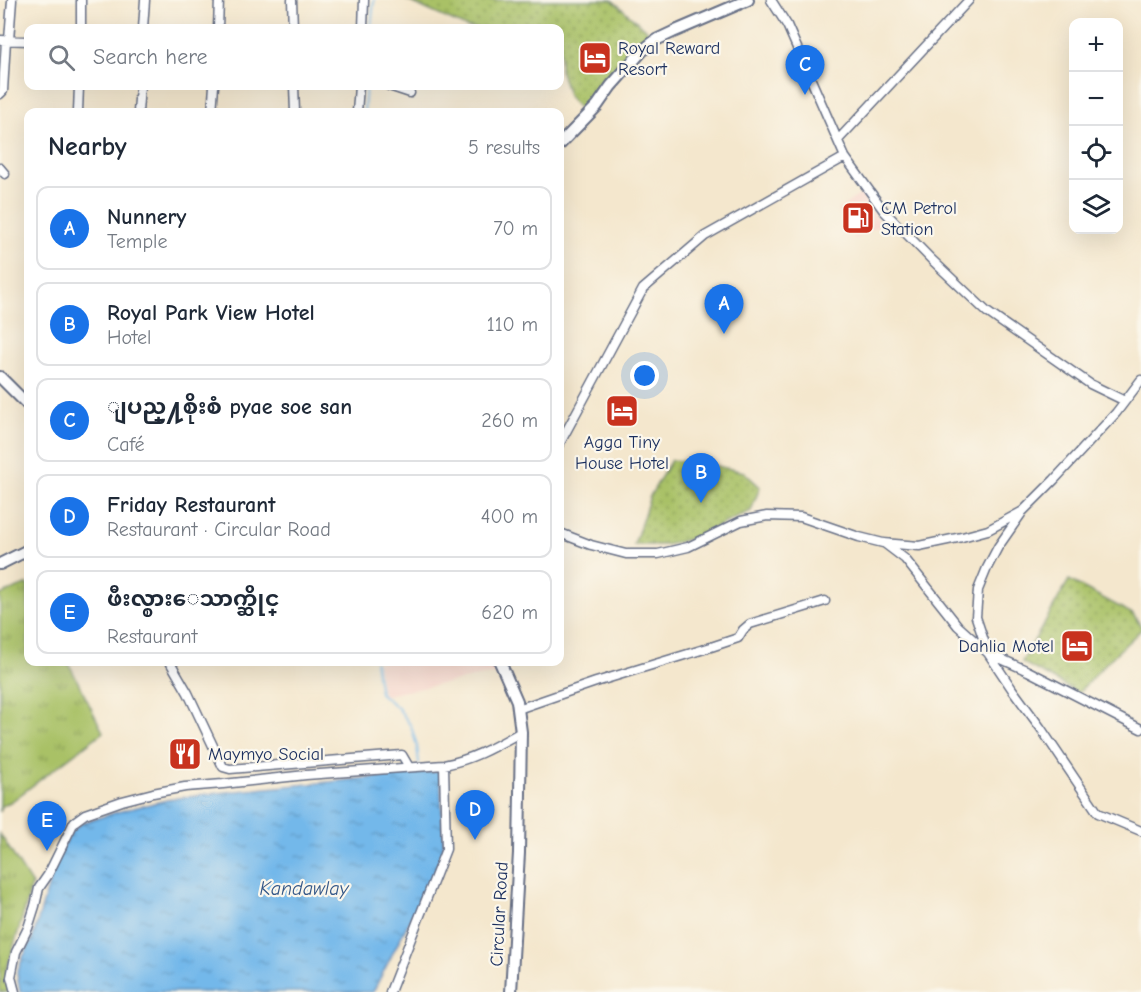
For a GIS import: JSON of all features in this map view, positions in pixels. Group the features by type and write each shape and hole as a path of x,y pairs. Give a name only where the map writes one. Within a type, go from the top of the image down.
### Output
{"street":[{"path":"0,94 4,84 5,40 12,0"},
{"path":"81,0 81,24"},
{"path":"143,24 145,0"},
{"path":"218,24 219,0"},
{"path":"292,0 293,24"},
{"path":"363,24 364,0"},
{"path":"564,140 597,106 611,86 642,51 656,40 748,0"},
{"path":"771,0 787,25 845,157 884,211 987,312 1090,384 1125,401"},
{"path":"838,140 969,0"},
{"path":"5,40 24,41"},
{"path":"78,108 79,90"},
{"path":"138,108 140,90"},
{"path":"212,108 214,90"},
{"path":"294,90 295,108"},
{"path":"357,108 359,90"},
{"path":"401,90 410,93"},
{"path":"564,436 643,290 705,236 845,157"},
{"path":"0,377 24,401"},
{"path":"1141,380 1054,480 1023,511 998,547 987,568 978,590 976,616 988,653 1141,729"},
{"path":"564,535 591,545 626,554 658,554 688,546 741,521 778,516 801,517 883,543 919,546 988,530 1023,511"},
{"path":"883,543 905,559 958,626 988,653 1098,813 1141,831"},
{"path":"0,564 24,552"},
{"path":"518,709 738,638 750,624 825,601"},
{"path":"172,666 188,693 223,767 230,769 402,755 409,767"},
{"name":"Circular Road","path":"502,666 513,690 521,732 519,853 512,992"},
{"path":"15,992 11,977 16,952 28,928 39,888 48,875 74,822 85,814 122,801 185,787 462,762 521,732"},
{"path":"390,992 446,849 444,765"}],"shaded area":[{"path":"861,194 881,224 855,239 837,210"},
{"path":"378,666 495,666 498,673 386,695 382,693"}],"green space":[{"name":"Royal Reward Resort","path":"406,0 612,0 655,37 642,46 582,112 568,96 564,82 564,24 459,24"},
{"path":"671,460 744,472 760,487 751,511 693,538 666,545 634,545 650,496"},
{"name":"Dahlia Motel","path":"1069,580 1133,614 1141,626 1141,630 1078,693 1022,662"},
{"path":"24,586 24,666 70,666 103,732 12,801 2,806 0,812 0,595"},
{"path":"0,834 32,885 6,972 11,992 0,992"}],"water":[{"name":"Kandawlay","path":"440,771 444,853 373,992 20,992 17,973 32,940 50,881 50,872 71,833 80,824 171,799"}],"waterway":[{"path":"371,24 374,0"},
{"path":"364,108 366,90"},
{"path":"376,666 380,693 398,708 411,726 419,763"}],"place":[{"name":"Royal Reward Resort","path":"595,58"},
{"name":"ျပည္႔စိုးစံ pyae soe san","path":"805,95"},
{"name":"CM Petrol Station","path":"858,218"},
{"name":"Nunnery","path":"724,334"},
{"name":"Agga Tiny House Hotel","path":"622,411"},
{"name":"Royal Park View Hotel","path":"701,503"},
{"name":"Dahlia Motel","path":"1077,646"},
{"name":"Maymyo Social","path":"185,754"},
{"name":"Friday Restaurant","path":"475,840"},
{"name":"ဖီးလ္စားေသာက္ဆိုင္","path":"47,851"}]}
